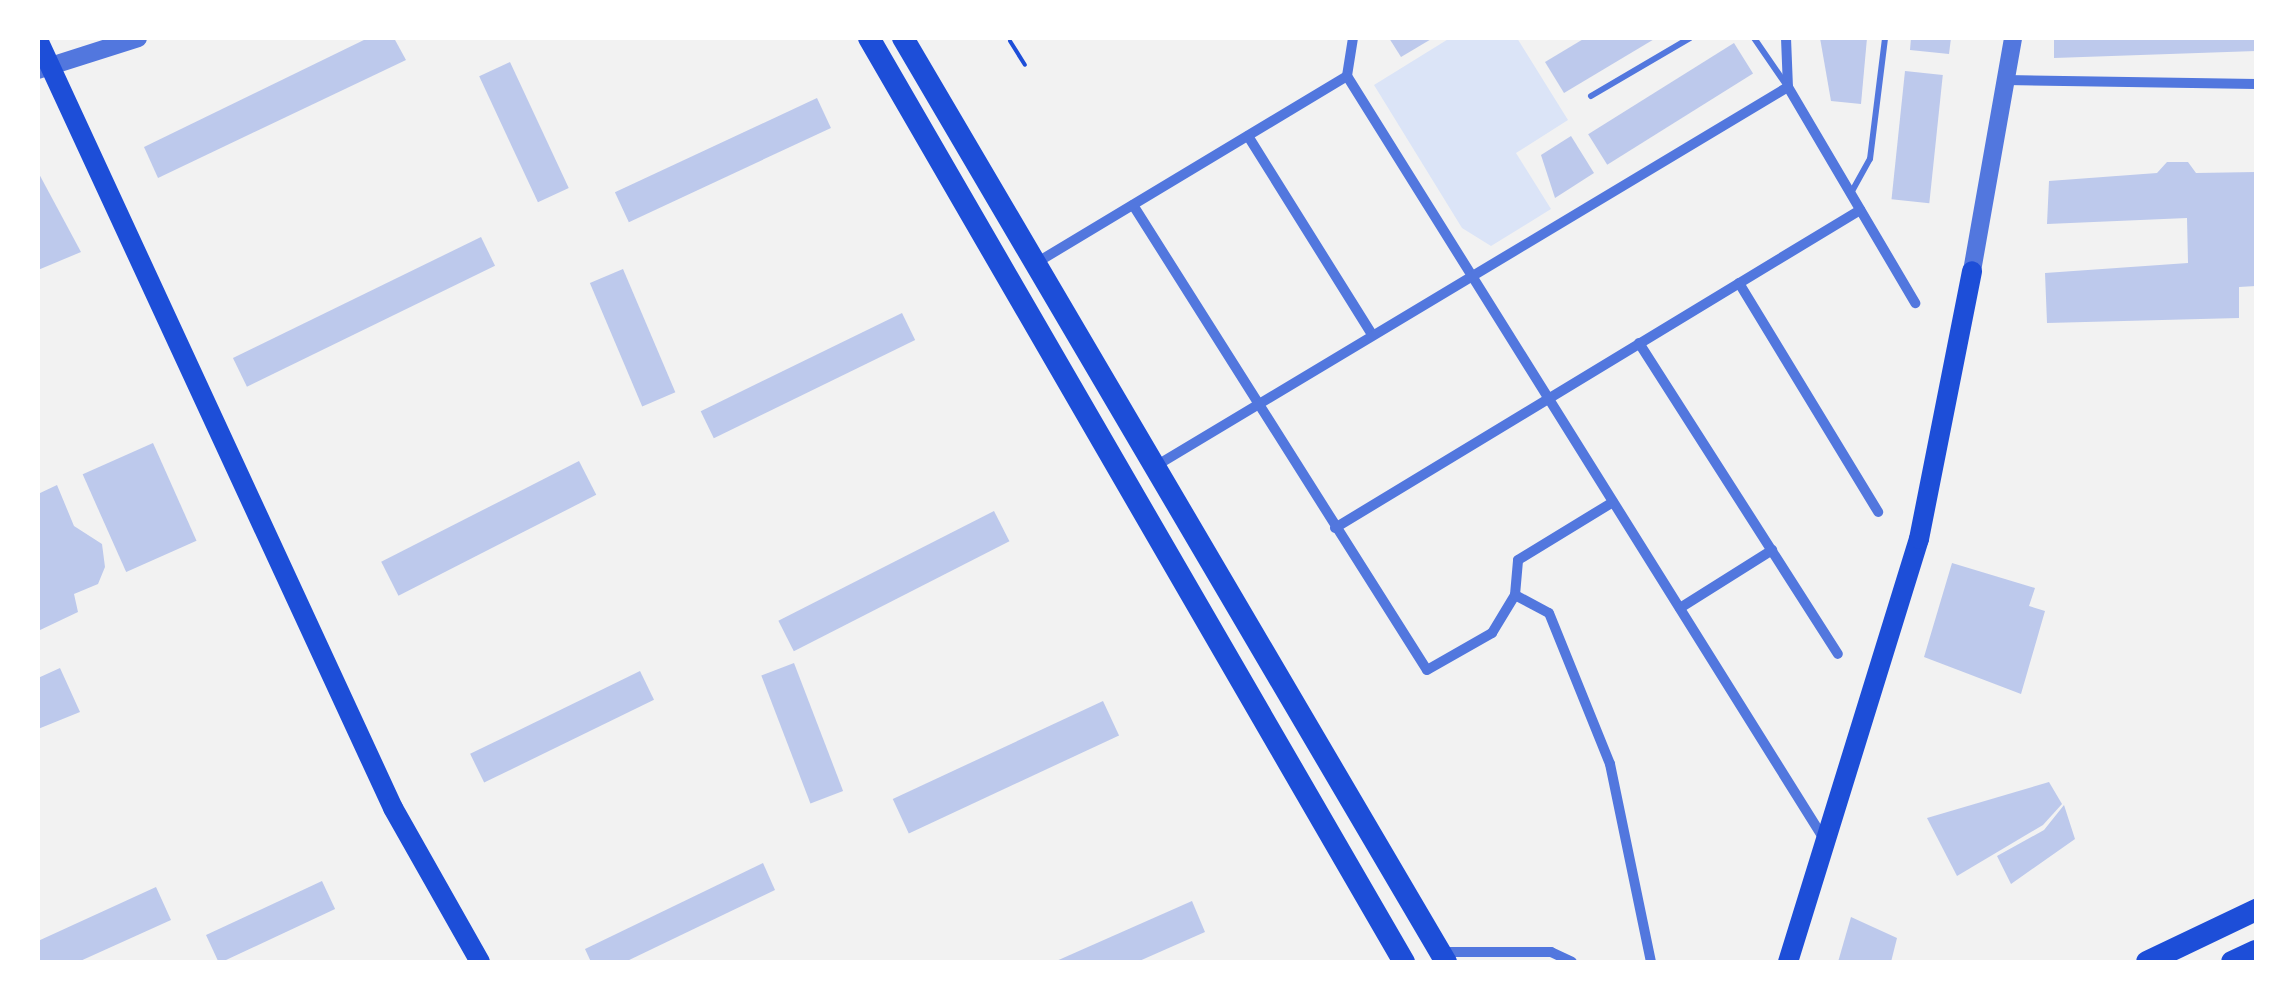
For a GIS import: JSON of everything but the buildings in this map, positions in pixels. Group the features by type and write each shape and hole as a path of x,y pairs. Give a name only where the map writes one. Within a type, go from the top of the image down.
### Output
{"main road":[{"path":"869,38 1404,962"},
{"path":"903,38 918,49 1035,264 1443,957"},
{"path":"38,40 45,68 393,808 480,962"},
{"path":"1788,962 1919,538 1972,270"},
{"path":"2147,962 2256,910"},
{"path":"2228,924 2256,920"},
{"path":"2232,962 2256,951"}],"street":[{"path":"45,68 138,38"},
{"path":"1354,38 1347,76 1825,840"},
{"path":"1786,38 1788,87 1915,302"},
{"path":"1972,270 2013,38"},
{"path":"1035,264 1347,76"},
{"path":"2006,80 2256,84"},
{"path":"1154,468 1371,333 1788,87"},
{"path":"1248,136 1371,333"},
{"path":"1133,205 1427,670 1492,633 1514,596 1518,560 1612,502"},
{"path":"1335,528 1860,210"},
{"path":"1739,282 1878,512"},
{"path":"1639,343 1838,654"},
{"path":"1680,608 1772,550"},
{"path":"1514,596 1549,613 1610,764 1650,962"},
{"path":"1443,957 1551,952 1572,962"}],"lane":[{"path":"1591,96 1690,38"},
{"path":"1754,38 1788,87"},
{"path":"1850,194 1870,159 1885,38"}],"path":[{"path":"1010,41 1025,65"}],"shaded area":[{"path":"1450,38 1517,38 1568,120 1516,153 1551,209 1491,246 1462,228 1374,85"}]}
